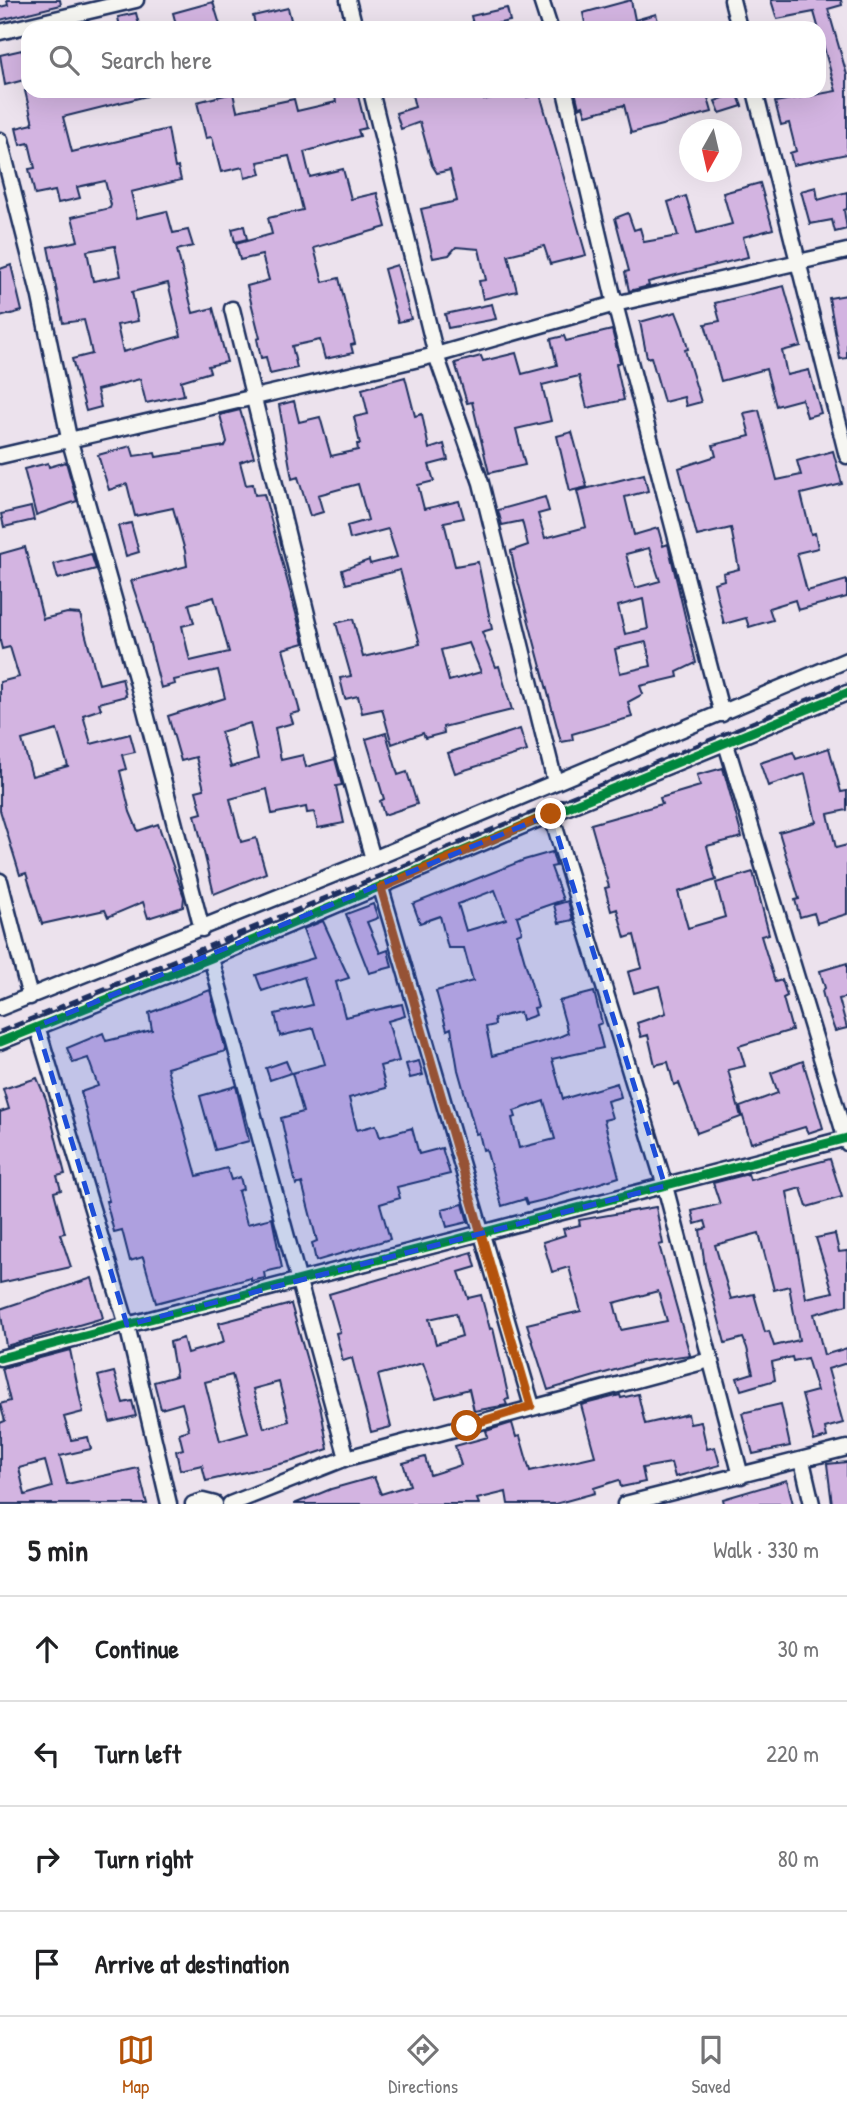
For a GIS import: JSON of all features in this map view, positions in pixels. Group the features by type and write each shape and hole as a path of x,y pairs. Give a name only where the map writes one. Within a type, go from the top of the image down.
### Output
{"street":[{"path":"348,0 353,21"},
{"path":"541,0 548,21"},
{"path":"732,0 737,21"},
{"path":"45,21 128,1"},
{"path":"0,32 21,27"},
{"path":"373,98 436,355 481,483 555,782"},
{"path":"567,98 615,304 722,714"},
{"path":"757,98 847,456"},
{"path":"0,140 40,297 69,438 144,706 202,929"},
{"path":"0,456 436,355 615,304 847,251"},
{"path":"232,309 327,696 373,859"},
{"path":"0,1008 373,859 847,660"},
{"path":"0,1042 381,888 551,814 847,693"},
{"path":"0,1358 847,1140 726,744"},
{"path":"551,814 665,1186 741,1476"},
{"path":"0,881 30,997"},
{"path":"381,888 531,1406"},
{"path":"211,958 302,1281 347,1458"},
{"path":"37,1026 127,1325 169,1504"},
{"path":"230,1504 347,1458 531,1406 710,1360"},
{"path":"625,1504 847,1448"},
{"path":"802,1461 812,1504"},
{"path":"193,1504 203,1501 215,1504"}],"highlighted area":[{"path":"551,814 665,1186 127,1325 37,1026"}],"building":[{"path":"7,0 60,0 61,5 0,20 0,7 8,5"},
{"path":"631,0 635,20 656,14 658,21 585,21 583,13"},
{"path":"771,0 841,0 842,5 828,9 847,75 847,154 793,165 790,153 796,151 789,123 781,125 775,102 797,98 826,98 826,93 836,91 826,55 826,21 817,21 814,12 777,19"},
{"path":"213,2 219,21 175,21 173,13"},
{"path":"288,8 291,21 254,21 253,16"},
{"path":"507,8 510,21 472,21 471,16"},
{"path":"136,13 138,21 119,21 118,17"},
{"path":"21,50 21,81 5,85 0,55"},
{"path":"27,98 139,98 63,117 72,152 168,129 175,168 178,167 181,180 131,192 137,218 167,211 173,233 188,230 193,246 177,250 193,313 213,308 227,362 208,366 210,372 181,381 184,395 146,403 140,379 97,390 101,407 86,411 72,359 92,354 89,340 84,320 63,323 48,247 78,241 72,217 110,208 111,205 105,181 77,187 80,198 58,203 55,191 35,195 29,169 35,168 29,143 20,145 16,128 33,124","holes":["115,246 121,276 93,281 87,251","168,283 181,336 123,352 117,325 138,321 132,292"]},
{"path":"213,98 234,98 237,111 294,99 297,111 336,102 335,98 358,98 366,128 358,130 360,136 304,152 310,177 343,169 351,199 377,193 386,227 314,248 323,282 339,278 355,344 351,345 353,353 325,359 320,340 292,346 297,368 270,374 266,357 261,358 257,339 260,338 247,286 269,280 262,255 240,260 236,244 272,234 268,218 303,210 289,156 258,162 261,174 245,178 243,167 221,172 212,137 206,138 197,102"},
{"path":"413,98 541,98 586,255 550,264 544,246 508,255 517,291 483,299 479,281 486,280 479,249 456,247 449,255 433,258 421,209 457,201 450,170 437,173 432,165 420,122 401,129 396,113 415,107"},
{"path":"577,98 708,98 712,112 631,133 624,105 586,115 583,106 579,108"},
{"path":"739,98 742,106 720,113 715,101"},
{"path":"760,183 773,229 743,237 748,257 648,282 649,286 629,291 625,272 629,271 615,218 628,213 634,230 640,228 644,242 678,236 668,202 686,196 697,233 732,224 723,193"},
{"path":"816,187 818,200 847,192 847,209 844,210 847,229 835,232 832,220 810,224 801,191"},
{"path":"244,226 247,239 235,242 232,229"},
{"path":"11,265 22,311 0,317 0,269"},
{"path":"397,265 411,319 398,322 384,269"},
{"path":"784,286 801,346 782,351 787,375 809,370 821,413 807,417 802,399 776,406 766,369 721,381 705,324 720,321 715,303"},
{"path":"847,295 847,358 840,359 829,298"},
{"path":"492,304 496,319 448,328 445,314"},
{"path":"676,312 701,402 686,406 684,397 664,402 651,357 647,358 640,322"},
{"path":"612,330 620,362 616,364 624,400 587,408 579,376 542,385 551,421 516,429 525,465 489,473 472,402 467,403 455,363 481,356 483,361 516,353 522,374 557,365 551,339 564,336 566,341"},
{"path":"405,377 415,416 422,414 429,449 444,444 448,460 429,465 434,481 418,485 424,509 459,501 464,518 444,522 455,566 478,562 492,629 482,632 496,667 499,666 512,710 443,727 444,733 425,738 423,733 392,744 382,709 362,713 358,696 345,699 340,678 351,676 336,623 353,619 363,657 420,644 400,570 346,584 342,570 369,560 370,564 397,557 388,529 350,539 347,526 368,520 358,484 318,495 323,512 310,516 298,477 292,479 279,405 294,401 299,422 320,417 331,456 358,450 357,444 360,444 354,417 368,414 362,389","holes":["469,643 481,672 449,681 441,650"]},
{"path":"240,410 254,457 240,462 246,485 253,484 255,495 264,494 304,643 283,649 300,712 290,714 293,723 275,728 281,760 303,755 306,767 335,759 342,785 336,786 344,823 318,828 314,812 307,813 306,807 272,814 267,789 230,799 241,842 256,838 266,873 214,894 195,815 202,813 196,791 204,789 196,757 181,761 168,716 225,698 218,670 174,680 175,684 161,688 131,581 187,566 185,551 173,508 135,516 127,484 109,490 98,455 131,446 134,456 155,453 156,457 225,446 227,442 220,415","holes":["214,597 229,652 190,661 182,626 194,623 189,604","250,723 258,759 231,767 221,732"]},
{"path":"759,410 777,480 801,475 797,461 833,451 842,484 801,494 811,534 815,533 818,548 797,553 807,591 847,580 847,597 798,610 795,600 769,608 773,620 749,627 746,618 724,624 714,583 724,580 723,573 739,569 731,528 697,536 679,468 716,456 713,445 750,436 744,413"},
{"path":"572,432 587,487 570,491 557,436"},
{"path":"66,462 77,501 36,515 24,469 48,463 49,467"},
{"path":"644,474 648,491 625,497 634,535 658,528 663,546 668,544 696,663 677,672 678,677 640,686 643,694 628,702 632,717 572,734 573,740 561,742 511,551 528,545 522,521 502,525 498,510 545,497 549,511 538,514 545,538 586,527 577,491","holes":["649,548 660,581 635,588 626,554","643,599 648,629 625,634 618,606","646,642 651,666 620,673 615,649"]},
{"path":"31,507 34,520 4,527 1,514"},
{"path":"131,523 139,552 126,556 118,526"},
{"path":"25,547 43,619 67,613 80,614 99,684 122,678 126,696 99,703 101,709 83,715 91,744 130,734 135,752 122,755 126,769 120,771 130,812 138,831 158,824 184,897 183,907 148,918 143,902 108,917 105,910 42,924 26,873 20,875 0,810 0,682 19,677 10,647 2,649 0,641 0,554","holes":["57,730 68,766 32,776 22,740"]},
{"path":"91,554 96,569 58,579 54,564"},
{"path":"520,729 527,751 455,773 448,753"},
{"path":"386,733 398,775 407,772 417,804 384,815 380,801 384,799 366,739"},
{"path":"829,748 841,792 847,791 847,810 828,814 836,848 847,845 847,914 817,923 814,913 800,917 795,900 799,899 779,832 816,822 805,774 768,786 760,763 793,752 796,759"},
{"path":"723,768 742,837 707,846 716,880 678,892 688,928 725,917 716,883 753,872 769,934 761,936 775,982 782,980 787,996 783,998 792,1030 739,1046 745,1066 728,1070 741,1117 697,1133 679,1083 674,1085 668,1062 655,1065 648,1035 641,1037 637,1023 666,1013 659,986 634,993 628,972 642,968 634,935 625,938 617,909 611,911 605,888 609,887 591,824 662,804 660,798 700,786 697,775"},
{"path":"552,852 556,866 551,867 563,900 517,916 522,932 517,934 538,1007 534,1008 536,1015 522,1020 520,1012 494,1018 495,1025 486,1027 492,1056 568,1033 559,1001 594,992 602,1023 597,1025 603,1048 552,1059 563,1099 617,1083 621,1097 607,1101 612,1118 604,1120 619,1177 552,1198 527,1204 525,1199 502,1206 486,1149 483,1150 479,1133 476,1134 458,1070 451,1028 447,1030 436,991 473,981 464,948 448,948 440,916 420,923 413,904 524,860","holes":["495,890 506,919 466,931 458,904","544,1101 555,1139 519,1148 512,1118 516,1117 514,1111"]},
{"path":"568,901 573,920 559,923 554,905"},
{"path":"373,904 378,918 367,922 380,953 388,950 392,967 369,973 346,914"},
{"path":"323,921 349,978 336,982 345,1017 402,1004 405,1016 388,1021 399,1061 380,1066 386,1088 349,1098 357,1130 376,1125 380,1137 412,1128 419,1154 442,1148 450,1174 397,1187 400,1198 380,1204 390,1239 316,1261 312,1243 317,1241 302,1183 296,1185 281,1118 303,1112 292,1073 325,1064 314,1028 280,1036 275,1014 312,1005 304,977 262,991 256,975 314,958 303,929"},
{"path":"847,963 847,997 839,999 847,1028 835,1031 822,991 825,988 820,971"},
{"path":"210,990 226,1051 167,1068 197,1176 227,1168 231,1180 240,1177 243,1189 238,1191 247,1224 272,1218 282,1268 264,1272 265,1278 251,1281 251,1278 156,1303 143,1257 130,1261 122,1230 114,1232 106,1201 109,1201 81,1092 98,1086 88,1058 73,1063 67,1048 103,1033 106,1041 152,1030 149,1013"},
{"path":"286,1061 291,1073 270,1080 266,1068"},
{"path":"419,1061 423,1075 410,1078 406,1064"},
{"path":"803,1061 823,1128 808,1133 805,1127 751,1143 740,1107 778,1093 771,1073"},
{"path":"37,1078 46,1099 65,1174 57,1176 61,1190 54,1192 65,1233 60,1234 71,1267 0,1283 0,1112 9,1109 3,1089"},
{"path":"236,1086 249,1141 215,1150 200,1096"},
{"path":"830,1159 842,1197 807,1207 801,1188 787,1192 806,1298 833,1292 816,1238 835,1234 839,1252 847,1251 847,1305 814,1314 824,1355 847,1348 847,1363 828,1369 843,1423 825,1428 827,1437 814,1441 802,1395 817,1391 807,1358 793,1361 792,1357 772,1362 775,1380 741,1390 737,1378 753,1373 747,1348 743,1338 725,1343 705,1267 700,1230 707,1228 705,1221 695,1224 692,1211 720,1204 713,1183 748,1174 750,1180","holes":["759,1233 774,1290 789,1286 799,1340 774,1346 769,1331 765,1332 754,1294 731,1299 715,1245"]},
{"path":"463,1204 468,1222 447,1227 442,1209"},
{"path":"656,1207 663,1244 659,1245 690,1355 645,1361 548,1390 527,1324 581,1311 569,1267 552,1272 543,1242 565,1235 563,1229 580,1225 579,1220","holes":["658,1291 667,1321 621,1330 614,1303"]},
{"path":"472,1252 476,1267 459,1272 468,1298 481,1295 490,1329 493,1328 509,1399 505,1400 507,1405 474,1411 469,1389 436,1398 423,1363 378,1375 391,1427 371,1432 352,1358 343,1361 336,1333 340,1332 329,1294","holes":["456,1313 462,1336 436,1344 429,1319"]},
{"path":"92,1278 103,1318 6,1346 0,1309"},
{"path":"291,1304 321,1410 328,1449 293,1461 206,1481 202,1465 180,1470 176,1451 183,1449 179,1433 189,1430 182,1403 161,1409 154,1382 176,1376 170,1342 183,1338 187,1353 224,1342 219,1323","holes":["232,1375 248,1433 220,1441 205,1382","279,1382 289,1421 264,1428 253,1389"]},
{"path":"70,1350 83,1412 64,1417 71,1440 88,1437 91,1449 60,1456 67,1484 138,1468 147,1504 0,1504 0,1423 5,1421 0,1404 10,1401 2,1368","holes":["45,1461 52,1487 25,1495 19,1468"]},
{"path":"114,1372 123,1403 132,1401 136,1416 110,1422 98,1376"},
{"path":"638,1394 645,1424 688,1414 690,1424 701,1422 707,1449 715,1447 720,1465 675,1477 671,1463 642,1468 645,1482 621,1487 619,1480 594,1488 595,1493 555,1504 508,1504 506,1492 477,1499 479,1504 294,1504 331,1489 374,1477 381,1494 410,1485 403,1463 425,1457 430,1475 461,1465 455,1446 488,1437 486,1431 512,1423 516,1437 520,1436 530,1471 595,1456 581,1405 620,1395 621,1398"},
{"path":"781,1404 790,1446 753,1454 742,1413"},
{"path":"847,1462 847,1504 832,1504 827,1464"},
{"path":"787,1480 793,1504 724,1504 723,1499"}],"railway":[{"path":"0,1032 847,684"}],"cycle path":[{"path":"0,1042 211,958 551,814 847,693"},
{"path":"0,1358 847,1138"}],"route":[{"path":"467,1426 531,1406 381,888 551,814"}]}
